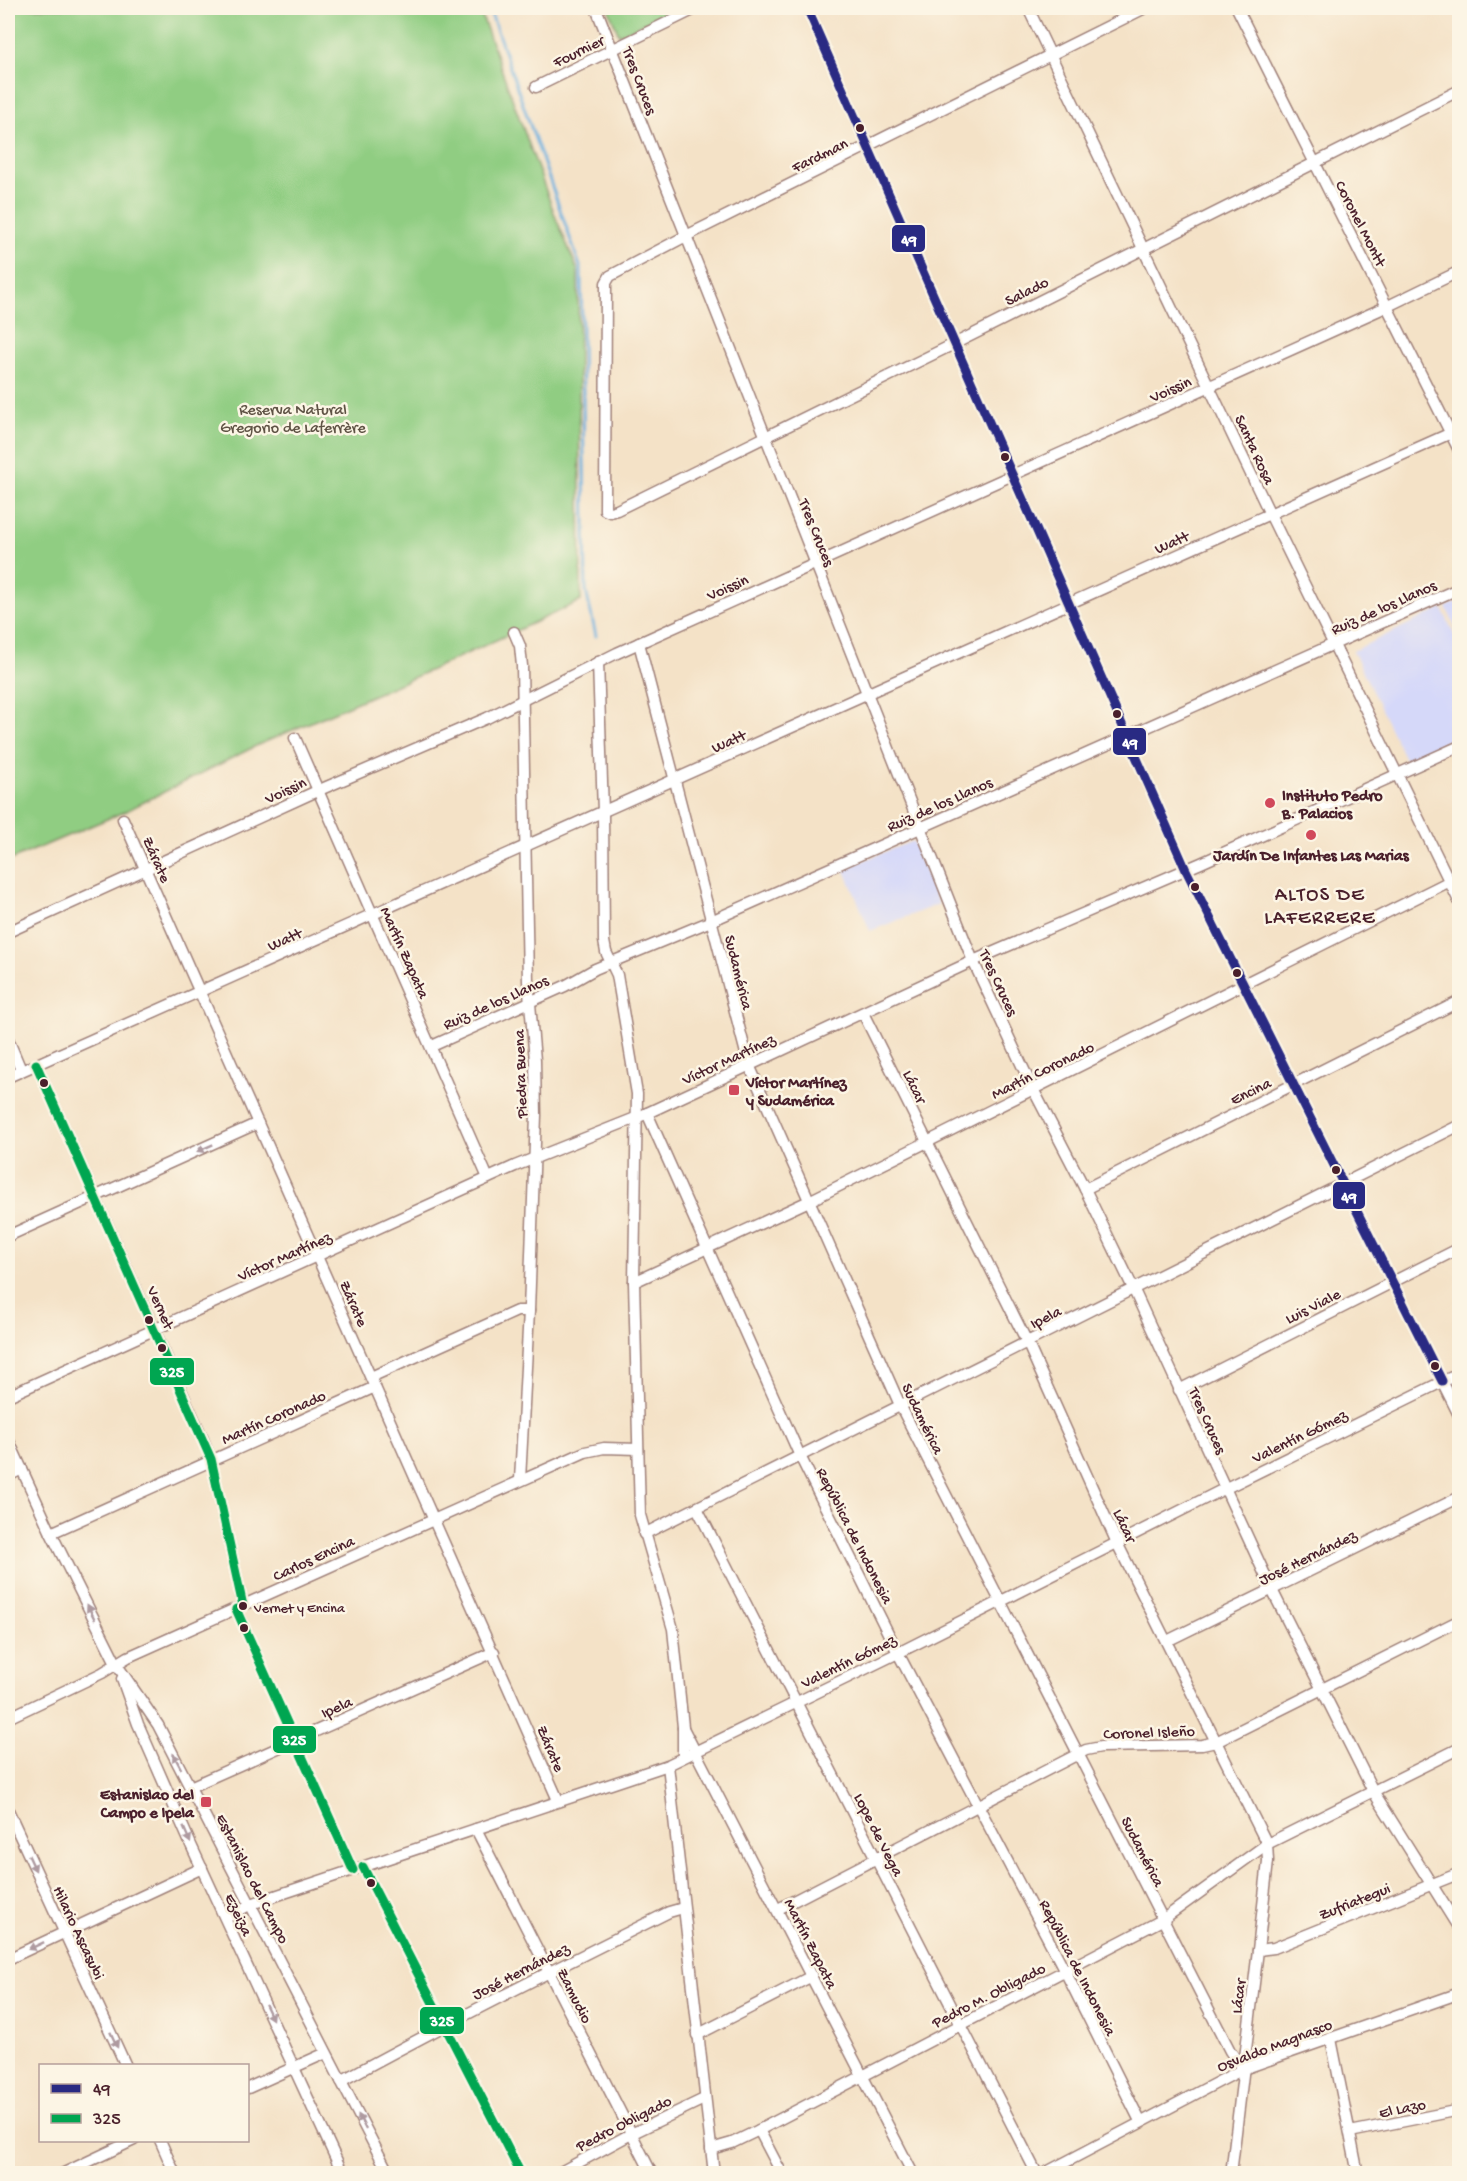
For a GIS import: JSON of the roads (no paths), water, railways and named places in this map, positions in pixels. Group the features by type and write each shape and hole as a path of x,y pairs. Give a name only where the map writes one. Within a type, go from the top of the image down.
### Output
{"street":[{"name":"Tres Cruces","path":"596,8 973,961 1033,1089 1085,1189 1224,1489 1321,1688 1373,1791 1460,1930"},
{"name":"Fournier","path":"536,87 697,8"},
{"path":"807,8 1186,870 1460,1417"},
{"name":"Santa Rosa","path":"1028,8 1396,774 1454,879 1460,903"},
{"name":"Fardman","path":"605,510 606,283 615,272 1145,8"},
{"name":"Coronel Montt","path":"1237,8 1388,306 1455,431 1460,452"},
{"name":"Salado","path":"605,510 617,510 765,438 1460,90"},
{"name":"Voissin","path":"8,932 317,791 488,718 639,643 1210,387 1460,271"},
{"name":"Watt","path":"8,1077 1455,431"},
{"name":"Ruiz de los Llanos","path":"432,1046 531,1002 612,962 711,921 1460,588"},
{"name":"Piedra Buena","path":"513,632 521,654 528,981 535,1060 536,1158 520,1480"},
{"name":"Sudamérica","path":"639,643 749,1065 900,1405 1162,1920 1230,2050 1243,2069"},
{"path":"598,662 604,941 618,982 634,1079 636,1118 634,1282 640,1515 673,1629 683,1727 683,1757"},
{"name":"Martín Zapata","path":"295,738 488,1178"},
{"name":"Víctor Martínez","path":"8,1395 318,1257 488,1178 636,1118 973,961 1186,870 1460,746"},
{"name":"Zárate","path":"123,819 558,1800"},
{"name":"Martín Coronado","path":"634,1282 809,1201 1244,986 1454,879"},
{"name":"Encina","path":"1085,1189 1460,1001"},
{"name":"Lácar","path":"863,1013 1027,1342 1117,1543 1267,1844 1268,1861 1243,2069"},
{"path":"8,1039 21,1070"},
{"name":"Vernet","path":"36,1064 211,1460 239,1608 294,1741 358,1868 444,2025 521,2174"},
{"name":"República de Indonesia","path":"647,1113 800,1456 898,1653 1065,1971 1140,2121"},
{"path":"8,1236 258,1124"},
{"name":"Ipela","path":"644,1534 1460,1125"},
{"name":"Luis Viale","path":"1179,1390 1460,1248"},
{"name":"Martín Coronado","path":"51,1533 211,1460 517,1311 530,1311"},
{"name":"Valentín Gómez","path":"226,1918 251,1904 668,1764 696,1752 1460,1374"},
{"name":"Estanislao del Campo","path":"8,1439 51,1533 117,1665 158,1725 389,2174"},
{"name":"Carlos Encina","path":"8,1718 117,1665 128,1657 585,1452 604,1448 638,1449"},
{"path":"8,1476 22,1469"},
{"name":"José Hernández","path":"1167,1641 1460,1497"},
{"name":"Lope de Vega","path":"697,1508 1037,2174"},
{"name":"Coronel Isleño","path":"778,1909 1091,1748 1202,1745 1216,1742 1460,1620"},
{"name":"Ipela","path":"190,1787 494,1652"},
{"name":"Ezeiza","path":"117,1665 138,1724 343,2174"},
{"name":"Martín Zapata","path":"683,1727 912,2174"},
{"name":"Pedro M. Obligado","path":"711,2149 732,2143 759,2130 1162,1920 1267,1844 1460,1748"},
{"path":"668,1764 714,2174"},
{"name":"Hilario Ascasubi","path":"8,1810 125,2064"},
{"name":"Zamudio","path":"476,1829 652,2174"},
{"path":"8,1959 202,1868"},
{"name":"Zufriategui","path":"1258,1950 1274,1948 1460,1873"},
{"name":"José Hernández","path":"341,2081 548,1972 669,1912 683,1908"},
{"path":"697,2035 812,1976"},
{"name":"Osvaldo Magnasco","path":"1043,2174 1140,2121 1243,2069 1460,1993"},
{"path":"1331,2039 1358,2174"},
{"path":"249,2088 326,2053"},
{"path":"1231,2174 1243,2069"},
{"name":"Pedro Obligado","path":"557,2174 631,2134 704,2099"},
{"name":"El Lazo","path":"1350,2132 1460,2110"},
{"path":"759,2130 782,2174"},
{"path":"62,2174 130,2142"},
{"path":"161,2142 175,2174"}],"waterway":[{"path":"489,8 581,269 586,591 596,636"}],"place":[{"name":"Instituto Pedro B. Palacios","path":"1270,803"},
{"name":"Jardín De Infantes Las Marias","path":"1311,835"},
{"name":"Víctor Martínez y Sudamérica","path":"734,1090"},
{"name":"Vernet y Encina","path":"243,1606"},
{"name":"Estanislao del Campo e Ipela","path":"206,1802"}],"district":[{"name":"ALTOS DE LAFERRERE","path":"1320,904"}],"park label":[{"name":"Reserva Natural Gregorio de Laferrère","path":"293,417"}]}
